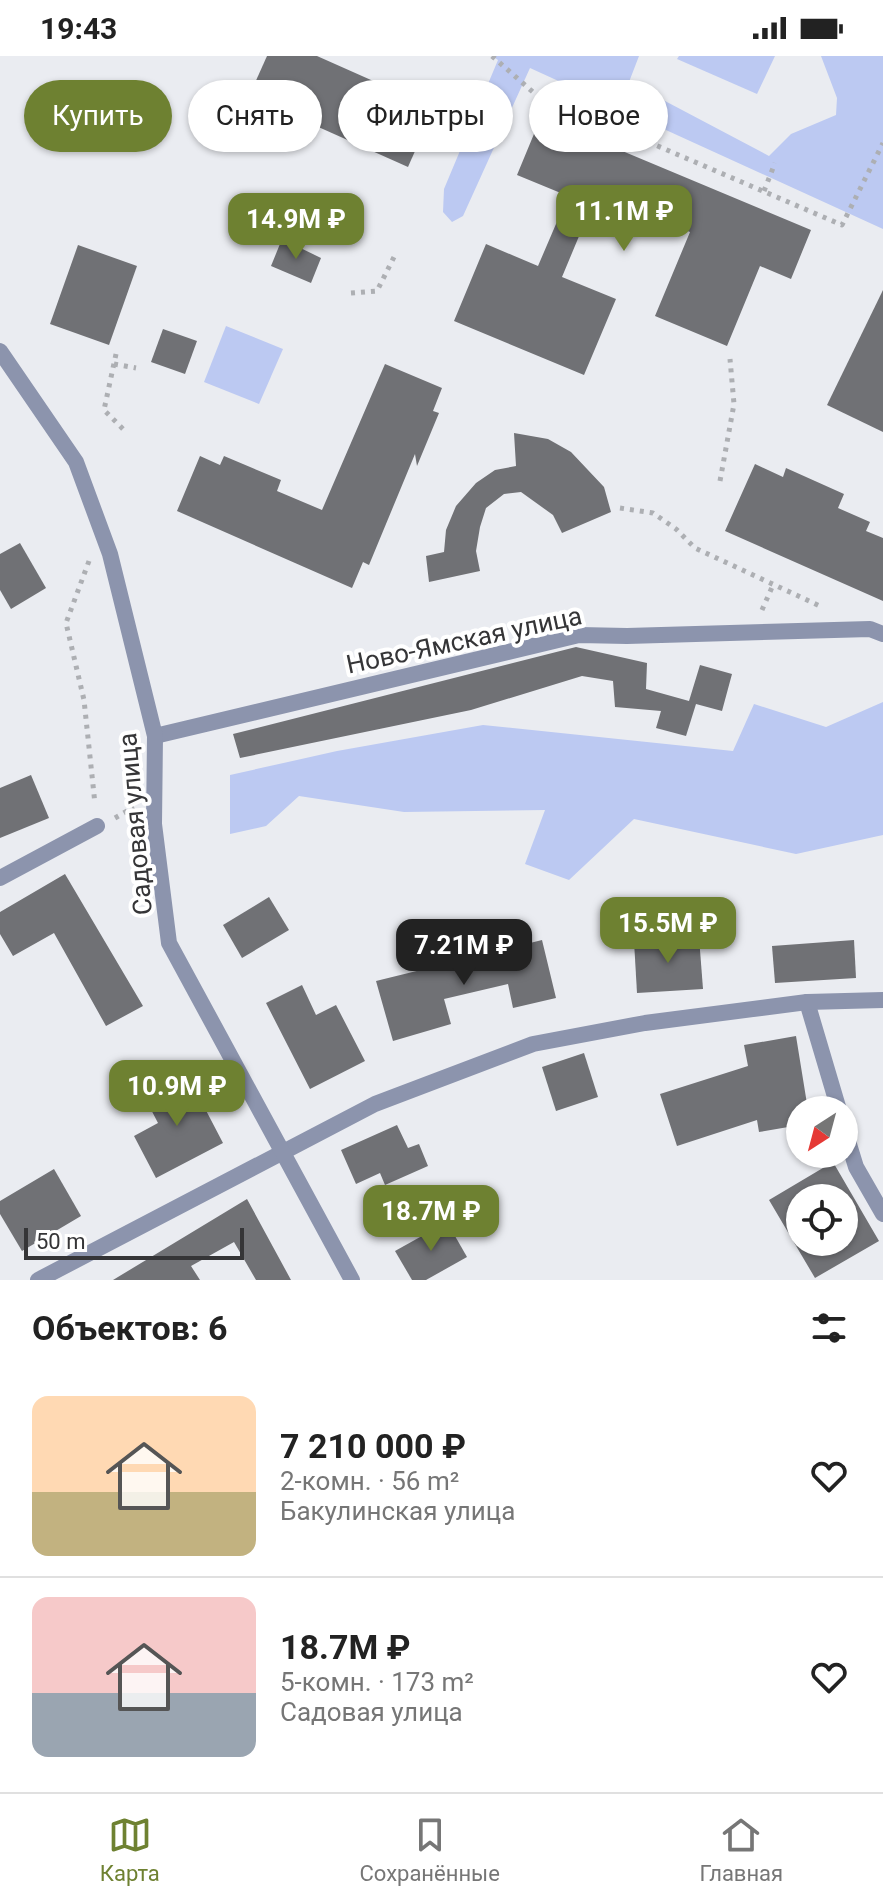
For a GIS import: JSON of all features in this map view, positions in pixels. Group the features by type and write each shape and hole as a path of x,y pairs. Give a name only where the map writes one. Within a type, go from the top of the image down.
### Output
{"street":[{"name":"Садовая улица","path":"0,351 76,462 110,554 155,736 154,824 169,943 352,1280"},
{"name":"Ново-Ямская улица","path":"155,736 579,635 870,629 883,634"},
{"path":"0,878 97,826"},
{"path":"38,1280 375,1104 533,1044 645,1023 807,1002 883,1000"},
{"path":"807,1002 835,1096"},
{"path":"857,1168 883,1214"}],"path":[{"path":"492,56 534,93 842,225 883,143"},
{"path":"764,191 775,163"},
{"path":"351,293 377,291 394,257"},
{"path":"116,354 104,410 125,431"},
{"path":"720,481 734,404 730,359"},
{"path":"114,364 136,368"},
{"path":"620,508 653,513 676,529 695,548 828,610"},
{"path":"97,826 84,700 66,623 100,530"},
{"path":"757,619 773,585"}],"shaded area":[{"path":"492,56 639,56 630,80 556,80 530,68 513,106 513,80 490,80 498,60"},
{"path":"679,56 775,56 757,94 677,59"},
{"path":"821,56 883,56 883,229 668,131 668,103 769,156 791,134 836,115 837,98"},
{"path":"459,152 492,152 463,216 452,222 443,212 444,189"},
{"path":"226,326 283,349 259,404 204,382"},
{"path":"883,702 883,835 796,854 634,819 569,880 525,864 545,810 404,812 299,796 266,826 230,834 230,775 337,751 483,725 733,751 754,704 826,727"}],"building":[{"path":"267,56 317,56 371,80 338,80 338,136 322,129 322,80 256,80"},
{"path":"529,146 529,152 625,152 811,230 791,279 760,266 727,346 655,316 690,232 597,193 562,277 616,299 584,375 454,321 486,244 538,266 568,196 517,175"},
{"path":"374,152 415,152 408,167"},
{"path":"282,239 321,258 311,283 271,266"},
{"path":"78,245 137,266 109,345 50,324"},
{"path":"883,290 883,432 827,405"},
{"path":"163,329 197,341 185,374 151,362"},
{"path":"385,364 442,388 433,411 439,413 417,466 415,454 369,565 363,562 352,588 177,511 200,456 220,465 224,456 281,480 277,491 322,510"},
{"path":"514,433 548,439 571,452 604,487 611,512 562,533 553,515 521,492 504,494 486,508 480,527 476,551 480,571 429,582 426,556 444,552 446,530 456,506 476,483 495,470 516,466"},
{"path":"755,464 783,477 786,468 844,494 838,508 870,522 866,531 883,538 883,601 725,531"},
{"path":"20,543 46,588 11,609 0,590 0,554"},
{"path":"576,647 647,663 646,689 689,701 700,665 732,674 722,711 696,704 686,736 656,728 661,711 615,707 613,681 582,676 471,710 240,758 233,734"},
{"path":"31,775 49,818 0,838 0,788"},
{"path":"65,874 143,1006 106,1026 54,933 13,956 0,934 0,912"},
{"path":"269,897 289,930 242,958 223,925"},
{"path":"699,937 703,989 637,993 634,941"},
{"path":"542,940 556,998 513,1008 508,984 444,999 451,1024 393,1041 376,981"},
{"path":"854,940 856,978 775,983 772,946"},
{"path":"302,985 316,1015 336,1005 365,1061 310,1089 266,1003"},
{"path":"796,1036 806,1096 786,1096 786,1127 759,1132 757,1120 677,1146 660,1094 748,1066 744,1045"},
{"path":"584,1053 598,1097 556,1111 542,1067"},
{"path":"187,1074 223,1143 156,1178 134,1136 158,1123 144,1096"},
{"path":"397,1125 408,1148 419,1144 428,1166 385,1185 380,1173 356,1184 341,1150"},
{"path":"823,1168 836,1168 846,1184 796,1184"},
{"path":"54,1169 81,1216 22,1251 0,1214 0,1201"},
{"path":"786,1190 786,1229 769,1200"},
{"path":"247,1199 291,1280 256,1280 234,1242 191,1266 200,1280 113,1280"},
{"path":"858,1205 879,1241 858,1253"},
{"path":"447,1222 467,1257 426,1280 412,1280 395,1251"},
{"path":"802,1256 853,1256 815,1278"}]}
